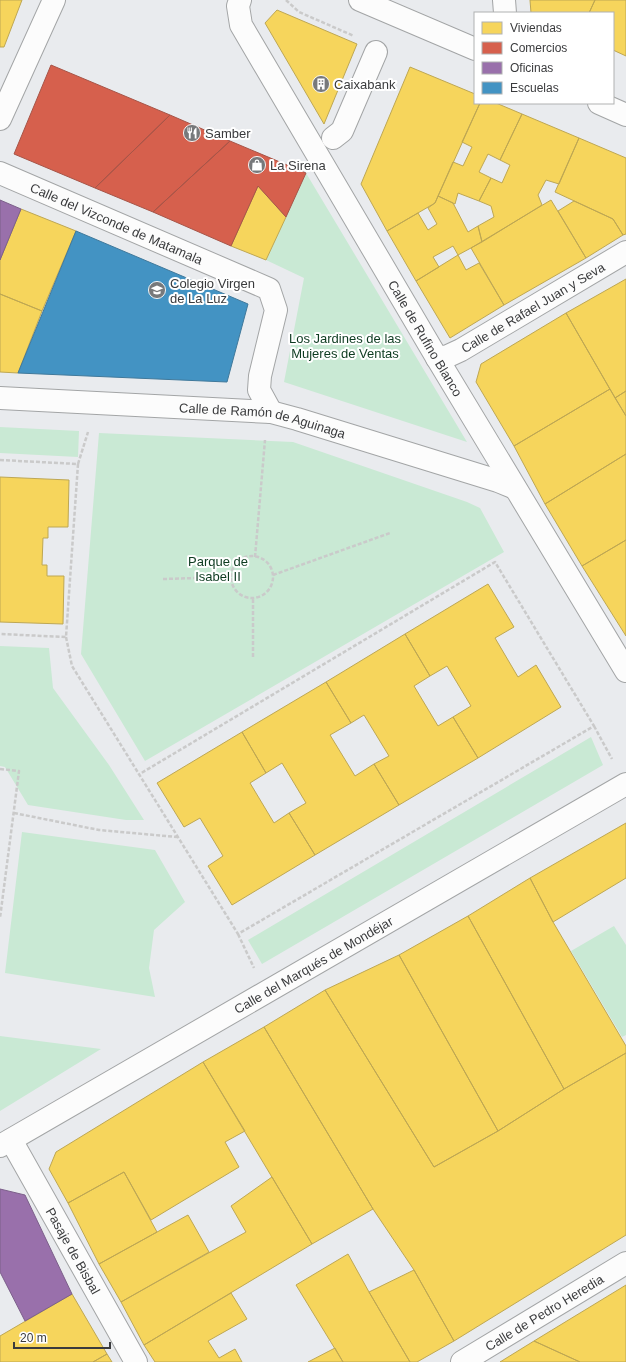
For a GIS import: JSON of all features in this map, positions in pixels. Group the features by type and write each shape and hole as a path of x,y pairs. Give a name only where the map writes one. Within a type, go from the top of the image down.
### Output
{"street":[{"path":"0,119 54,0"},
{"name":"Calle de Rufino Blanco","path":"240,0 238,6 240,25 437,358 626,671"},
{"path":"360,0 474,49"},
{"path":"504,0 505,12"},
{"path":"333,138 342,131 376,52"},
{"path":"601,104 626,115"},
{"name":"Calle del Vizconde de Matamala","path":"0,173 269,289 276,310 260,376 259,390 271,412"},
{"name":"Calle de Rafael Juan y Seva","path":"437,358 448,356 461,350 626,252"},
{"name":"Calle de Ramón de Aguinaga","path":"0,398 271,412 473,473 515,488"},
{"name":"Calle del Marqués de Mondéjar","path":"5,1143 626,784"},
{"name":"Pasaje de Bisbal","path":"5,1143 136,1362"},
{"name":"Calle de Pedro Heredia","path":"462,1362 626,1262"}],"path":[{"path":"286,0 299,12 378,46 376,52"},
{"path":"88,432 78,464 66,637 72,666 177,838 238,934 254,969"},
{"path":"255,557 266,435"},
{"path":"0,460 78,464"},
{"path":"272,575 390,533"},
{"path":"248,557 255,557 267,563 272,575 272,581 266,593 253,598 246,597 235,590 231,577 236,564 248,557"},
{"path":"138,775 495,562 594,726 612,760"},
{"path":"164,579 231,577"},
{"path":"253,598 253,657"},
{"path":"0,634 66,637"},
{"path":"238,934 594,726"},
{"path":"0,769 19,771 0,918"},
{"path":"14,813 99,830 177,838"}],"green space":[{"name":"Los Jardines de las Mujeres de Ventas","path":"306,173 467,442 284,382 304,278 266,260"},
{"path":"0,427 79,431 78,457 0,453"},
{"name":"Parque de Isabel II","path":"99,433 293,442 467,502 480,508 504,552 145,761 81,654"},
{"path":"0,646 49,648 53,688 109,765 144,820 126,820 28,805 5,767 0,766"},
{"path":"591,737 603,765 262,964 248,940"},
{"path":"22,832 155,850 185,902 154,930 149,968 155,997 5,973"},
{"path":"614,926 626,945 626,1035 622,1037 571,951"},
{"path":"0,1036 101,1049 0,1111"}],"building: Viviendas":[{"path":"0,0 22,0 4,47 0,47"},
{"path":"530,0 595,0 589,12 531,12"},
{"path":"595,0 626,0 626,56 614,50 614,12 589,12"},
{"name":"Caixabank","path":"277,10 357,44 324,124 265,23"},
{"path":"410,67 474,94 474,104 480,104 435,203 387,231 361,184"},
{"path":"480,104 498,104 522,114 500,160 488,154 479,172 491,178 479,201 458,193 455,204 438,196 453,162 463,166 472,147 462,142"},
{"path":"522,114 579,138 559,184 546,180 538,195 542,205 482,242 478,226 494,217 491,206 479,201 491,178 502,183 510,165 500,160"},
{"path":"579,138 626,158 626,234 623,235 613,219 555,192"},
{"path":"258,186 286,217 266,260 231,246"},
{"path":"438,196 453,203 468,232 478,226 482,242 458,255 453,246 433,257 439,267 416,281 387,231 418,213 428,230 437,224 428,208 435,203"},
{"path":"551,200 586,258 504,305 471,248"},
{"path":"574,201 613,219 623,235 586,258 558,211"},
{"path":"21,209 76,231 42,311 0,294 0,260"},
{"path":"458,255 466,270 479,263 504,305 450,338 416,281"},
{"path":"626,279 626,391 615,398 566,313"},
{"path":"0,294 42,311 18,373 0,372"},
{"path":"566,313 610,389 514,446 476,382 481,364"},
{"path":"610,389 626,416 626,454 545,504 514,446"},
{"path":"626,391 626,416 615,398"},
{"path":"626,454 626,540 582,566 545,504"},
{"path":"0,477 69,480 68,527 48,527 48,538 43,538 42,565 47,565 47,576 64,576 63,624 0,622"},
{"path":"626,540 626,636 582,566"},
{"path":"488,584 514,627 495,638 518,677 536,665 561,707 478,758 453,717 471,706 447,666 430,676 405,634"},
{"path":"405,634 430,676 414,686 438,726 453,717 478,758 399,805 374,764 389,756 364,715 351,723 326,682"},
{"path":"326,682 351,723 330,735 355,776 374,764 399,805 315,855 289,813 306,803 282,763 266,773 242,732"},
{"path":"242,732 266,773 250,783 274,823 289,813 315,855 232,905 208,866 223,856 200,818 184,827 157,783"},
{"path":"626,823 626,878 553,922 530,878"},
{"path":"530,878 553,922 626,1046 626,1053 564,1089 468,916"},
{"path":"468,916 564,1089 498,1131 399,955"},
{"path":"399,955 498,1131 434,1167 325,990"},
{"path":"325,990 434,1167 498,1131 564,1089 626,1053 626,1235 454,1341 414,1270 373,1209 264,1027"},
{"path":"264,1027 373,1209 312,1244 203,1062"},
{"path":"203,1062 245,1131 225,1142 239,1167 151,1220 124,1172 68,1203 49,1169 56,1152"},
{"path":"124,1172 157,1232 99,1264 68,1203"},
{"path":"272,1177 312,1244 144,1345 121,1302 246,1232 231,1206"},
{"path":"188,1215 209,1252 121,1302 99,1264"},
{"path":"348,1254 410,1362 343,1362 296,1285"},
{"path":"414,1270 454,1341 417,1362 410,1362 369,1292"},
{"path":"626,1285 626,1362 580,1362 534,1341"},
{"path":"231,1293 247,1319 208,1341 219,1358 235,1349 242,1362 155,1362 144,1345"},
{"path":"72,1294 107,1354 93,1362 0,1362 0,1336"},
{"path":"534,1341 580,1362 500,1362"},
{"path":"335,1348 343,1362 308,1362"},
{"path":"107,1354 112,1362 93,1362"}],"building: Comercios":[{"path":"51,65 170,115 95,188 14,154"},
{"path":"170,115 230,141 153,212 95,188"},
{"path":"230,141 306,173 286,217 258,186 231,246 153,212"}],"building: Oficinas":[{"path":"0,200 21,209 0,260"},
{"path":"0,1189 25,1195 72,1294 25,1321 0,1272"}],"building: Escuelas":[{"path":"76,231 248,304 227,382 18,373"}],"place":[{"name":"Caixabank","path":"321,84"},
{"name":"Samber","path":"192,133"},
{"name":"La Sirena","path":"257,165"},
{"name":"Colegio Virgen de La Luz","path":"157,290"}]}
